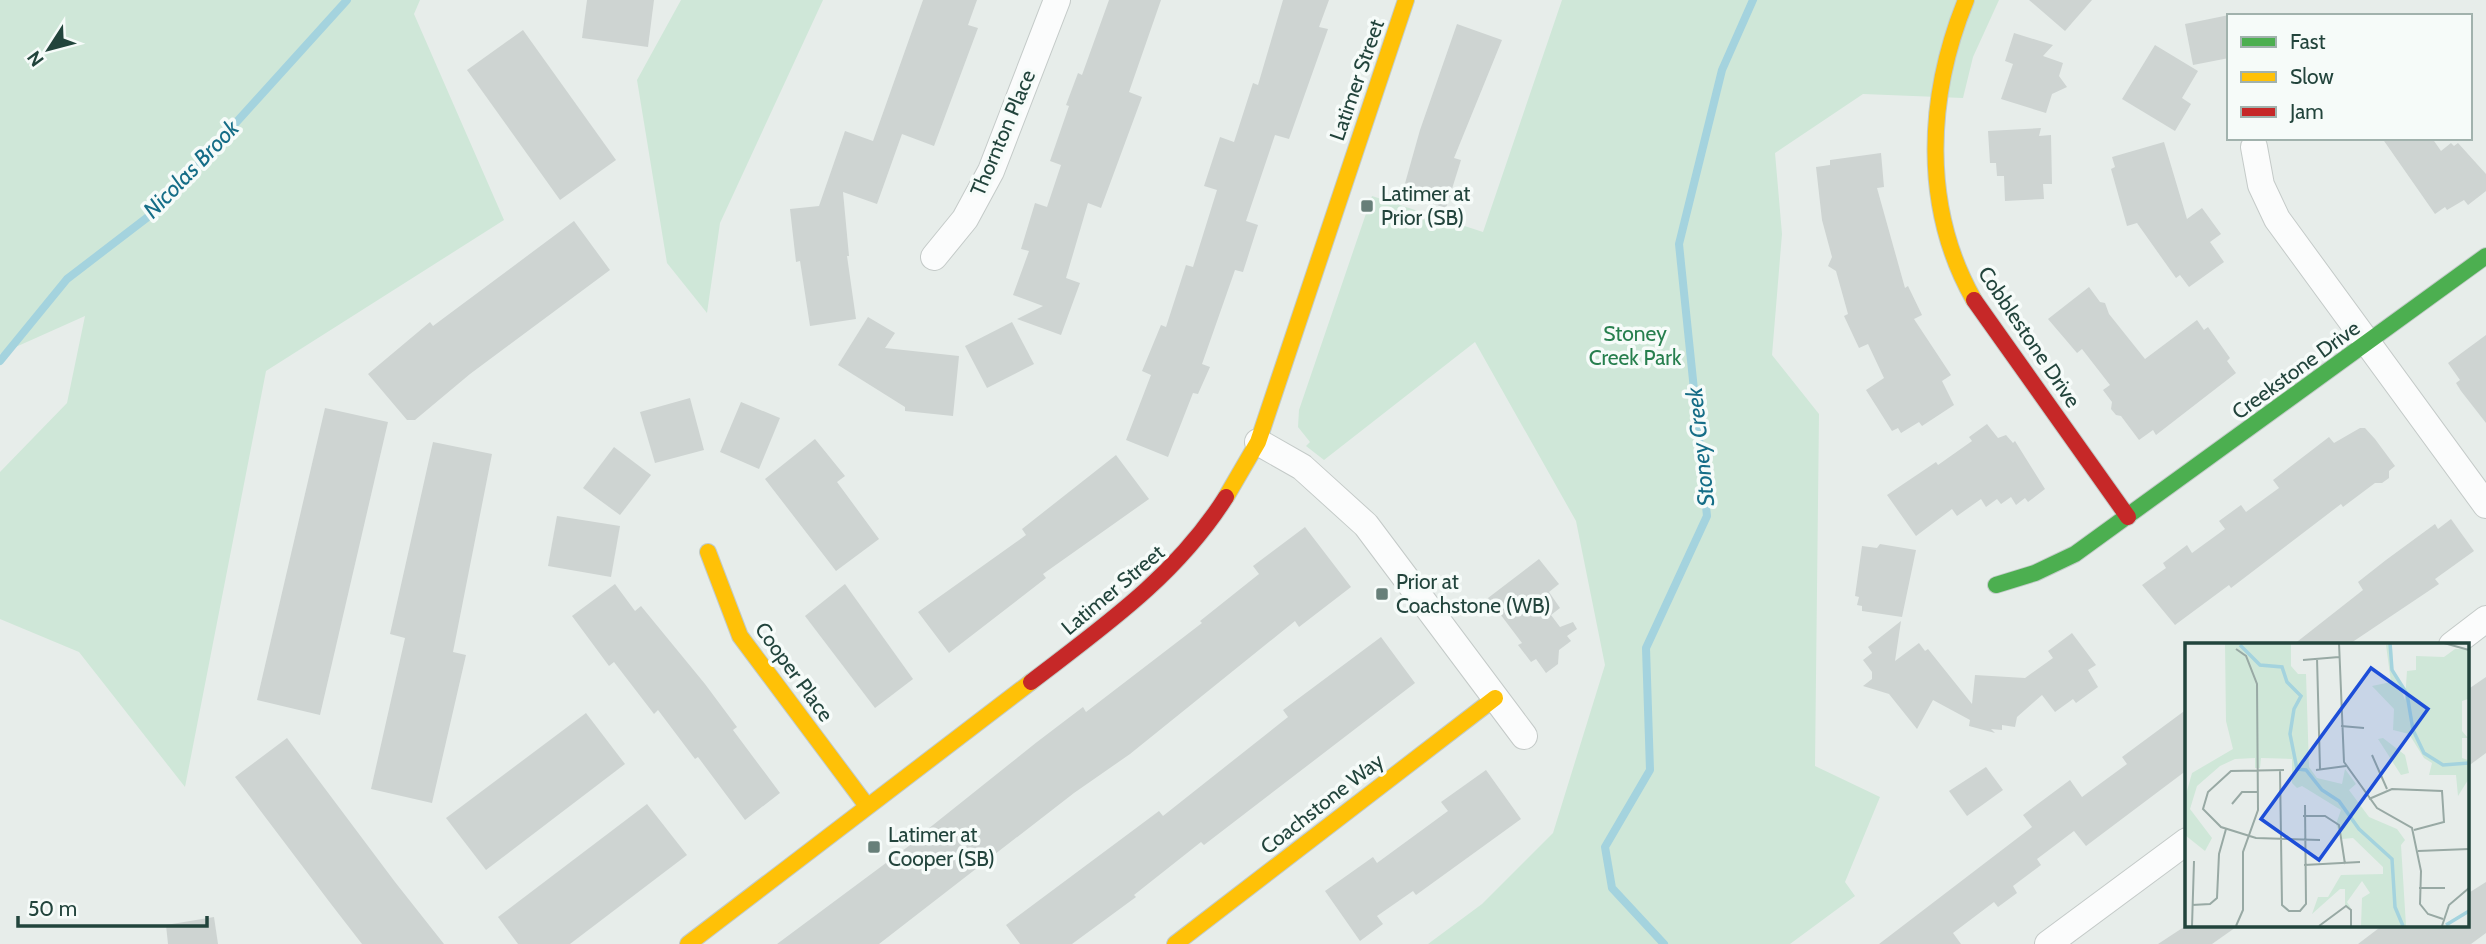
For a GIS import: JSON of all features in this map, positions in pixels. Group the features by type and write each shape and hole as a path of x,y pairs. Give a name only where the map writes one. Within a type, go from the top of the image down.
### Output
{"street":[{"name":"Thornton Place","path":"934,257 965,219 991,171 1057,0"},
{"name":"Latimer Street","path":"688,944 1160,583 1184,558 1226,502 1258,442 1406,0"},
{"name":"Cobblestone Drive","path":"1966,0 1947,51 1939,91 1935,156 1942,215 1960,272 1990,325 2128,517"},
{"path":"2254,147 2261,185 2277,219 2486,505"},
{"name":"Creekstone Drive","path":"1996,585 2035,573 2075,554 2486,256"},
{"path":"1258,442 1302,467 1366,525 1524,736"},
{"name":"Cooper Place","path":"708,552 740,636 867,806"},
{"path":"2455,643 2486,619"},
{"name":"Coachstone Way","path":"1175,944 1495,698"},
{"path":"2048,944 2185,842"}],"green space":[{"path":"0,0 420,0 414,14 504,220 266,371 185,787 79,652 0,619 0,472 67,403 85,316 0,354"},
{"path":"681,0 823,0 720,223 707,313 667,263 637,80"},
{"name":"Stoney Creek Park","path":"1562,0 1999,0 1973,57 1963,98 1863,94 1775,153 1782,234 1772,355 1819,414 1815,766 1880,797 1845,882 1855,896 1790,944 1428,944 1482,904 1553,833 1605,665 1576,521 1475,342 1324,460 1306,446 1310,442 1298,427 1299,410 1372,196 1483,232"}],"building":[{"path":"587,0 654,0 648,47 582,38"},
{"path":"923,0 977,0 968,25 978,28 934,146 902,134 877,204 843,192 847,256 856,319 810,326 800,261 796,262 790,209 819,206 845,131 873,141"},
{"path":"1109,0 1161,0 1129,92 1142,97 1101,208 1088,203 1066,278 1080,283 1061,335 1017,319 1043,306 1013,295 1029,251 1021,249 1035,203 1047,207 1061,165 1050,161 1069,106 1066,105 1078,73 1082,75"},
{"path":"1283,0 1329,0 1319,27 1328,29 1289,139 1275,135 1246,221 1258,225 1243,272 1235,270 1202,364 1210,367 1198,394 1193,393 1168,457 1126,440 1151,375 1142,371 1161,325 1166,327 1186,265 1193,267 1217,190 1204,186 1220,137 1234,142 1253,83 1258,85"},
{"path":"2029,0 2092,0 2065,31"},
{"path":"2227,15 2227,58 2193,65 2185,24"},
{"path":"1457,24 1502,40 1454,158 1461,160 1446,208 1402,194 1420,130"},
{"path":"523,30 616,160 560,200 467,70"},
{"path":"2014,33 2053,45 2043,56 2063,63 2059,76 2067,87 2052,94 2046,113 2001,99 2013,64 2005,61"},
{"path":"2155,45 2198,71 2182,98 2191,104 2175,131 2122,99"},
{"path":"2041,128 2039,136 2051,135 2052,184 2043,184 2044,199 2005,201 2004,176 1997,176 1996,163 1990,163 1988,131"},
{"path":"2383,140 2433,140 2441,151 2451,143 2454,146 2458,143 2486,174 2486,191 2468,205 2464,200 2435,214"},
{"path":"2164,142 2187,219 2202,208 2221,234 2210,242 2224,262 2189,287 2180,275 2176,278 2137,223 2127,226 2111,169 2115,167 2112,157"},
{"path":"1881,153 1884,187 1877,188 1905,288 1908,286 1922,315 1914,319 1951,375 1942,381 1954,405 1922,426 1919,422 1901,433 1898,428 1892,431 1866,390 1884,378 1868,344 1859,348 1844,316 1848,314 1836,271 1828,266 1832,257 1822,220 1816,167 1830,165 1830,160"},
{"path":"574,221 610,270 470,374 415,420 407,420 368,374 430,322 433,326"},
{"path":"2089,287 2100,302 2105,303 2109,314 2145,359 2197,320 2204,330 2208,327 2230,358 2227,361 2236,373 2156,435 2153,430 2139,440 2121,416 2111,409 2112,402 2103,390 2110,385 2082,349 2077,353 2048,319"},
{"path":"868,317 895,333 885,348 959,356 953,416 905,411 905,407 838,365"},
{"path":"1012,322 1034,364 987,388 965,346"},
{"path":"2486,335 2486,423 2461,391 2456,383 2460,380 2448,363"},
{"path":"690,398 704,450 655,463 640,412"},
{"path":"741,402 780,418 759,469 720,452"},
{"path":"325,408 388,422 320,715 257,700"},
{"path":"1987,424 1998,438 2006,435 2013,443 2015,441 2045,489 2028,502 2025,498 2016,505 2011,497 2001,504 1997,499 1986,507 1981,499 1957,516 1952,509 1916,536 1887,495 1972,441 1969,437"},
{"path":"2360,428 2365,428 2395,466 2389,471 2389,478 2382,483 2375,483 2343,507 2341,504 2231,588 2229,585 2175,625 2142,585 2166,568 2163,563 2187,545 2192,553 2225,529 2219,521 2241,505 2246,512 2279,488 2273,480 2329,437 2334,443"},
{"path":"815,439 845,476 837,482 879,539 836,571 765,479"},
{"path":"433,442 492,454 453,652 466,655 432,803 371,789 405,638 390,634"},
{"path":"614,447 651,475 620,515 583,488"},
{"path":"1116,455 1149,499 1043,574 1046,578 949,653 918,612 1026,535 1022,529"},
{"path":"557,516 620,526 611,577 548,566"},
{"path":"2451,519 2474,551 2435,579 2439,584 2351,643 2296,643 2363,590 2358,582 2435,524 2438,529"},
{"path":"1305,527 1351,587 1299,627 1295,621 1130,754 1074,793 879,944 777,944 929,831 928,829 1083,707 1086,712 1202,623 1200,621 1259,574 1253,566"},
{"path":"1880,544 1916,550 1902,617 1862,611 1862,606 1857,605 1859,597 1855,596 1862,546 1877,548"},
{"path":"1539,559 1559,584 1549,592 1560,608 1551,615 1560,627 1573,622 1577,629 1567,636 1571,641 1559,650 1558,664 1546,673 1536,659 1531,662 1518,645 1522,643 1488,598"},
{"path":"615,584 635,611 641,606 705,684 737,727 733,730 780,793 745,820 698,757 695,759 658,710 654,714 614,662 609,666 572,616"},
{"path":"845,584 913,679 875,708 805,616"},
{"path":"1901,621 1895,661 1919,643 1925,651 1928,649 1972,704 1975,675 2025,678 2053,658 2048,651 2072,633 2096,665 2088,670 2098,687 2076,703 2073,699 2055,712 2042,695 2017,717 2015,727 2002,725 2002,730 1991,729 1995,733 1969,726 1970,720 1933,700 1917,729 1889,694 1863,686 1872,679 1872,672 1863,660 1872,653 1868,647"},
{"path":"1381,637 1415,683 1204,845 1201,842 1134,895 1136,897 1072,944 1020,944 1006,925 1159,811 1163,816 1288,717 1283,710"},
{"path":"2486,677 2486,753 2468,766 2468,689"},
{"path":"2185,710 2185,772 2086,846 2074,831 2037,859 2041,865 2013,886 2017,893 1998,907 1994,902 1953,933 1961,944 1879,944 2032,827 2023,815 2070,780 2082,797 2127,764 2122,757"},
{"path":"586,713 625,764 486,870 446,818"},
{"path":"287,738 444,944 362,944 331,904 235,777"},
{"path":"1986,767 2003,790 1967,816 1949,791"},
{"path":"1486,770 1521,819 1416,895 1413,891 1377,916 1383,924 1360,941 1325,891 1373,857 1377,863 1448,811 1441,802"},
{"path":"647,804 687,855 570,944 518,944 498,917"},
{"path":"2486,882 2486,933 2471,944 2358,944 2382,926 2468,926 2468,893"},
{"path":"214,917 218,944 168,944 166,925"},
{"path":"2185,926 2238,926 2212,944 2158,944"}],"waterway":[{"name":"Nicolas Brook","path":"0,361 67,279 157,210 347,0"},
{"name":"Stoney Creek","path":"1664,944 1612,888 1605,847 1650,770 1646,648 1707,516 1679,244 1722,70 1753,0"}],"traffic: fast":[{"path":"1996,585 2035,573 2075,554 2486,256"}],"traffic: slow":[{"path":"1226,497 1258,442 1406,0"},
{"path":"1966,0 1943,74 1937,113 1936,151 1938,190 1945,227 1957,264 1974,300"},
{"path":"708,552 740,636 867,806"},
{"path":"688,944 1031,682"},
{"path":"1175,944 1495,698"}],"traffic: jam":[{"path":"1974,300 2128,517"},
{"path":"1031,682 1112,620 1162,575 1185,551 1226,497"}],"place":[{"name":"Latimer at Prior (SB)","path":"1367,206"},
{"name":"Prior at Coachstone (WB)","path":"1382,594"},
{"name":"Latimer at Cooper (SB)","path":"874,847"}]}
